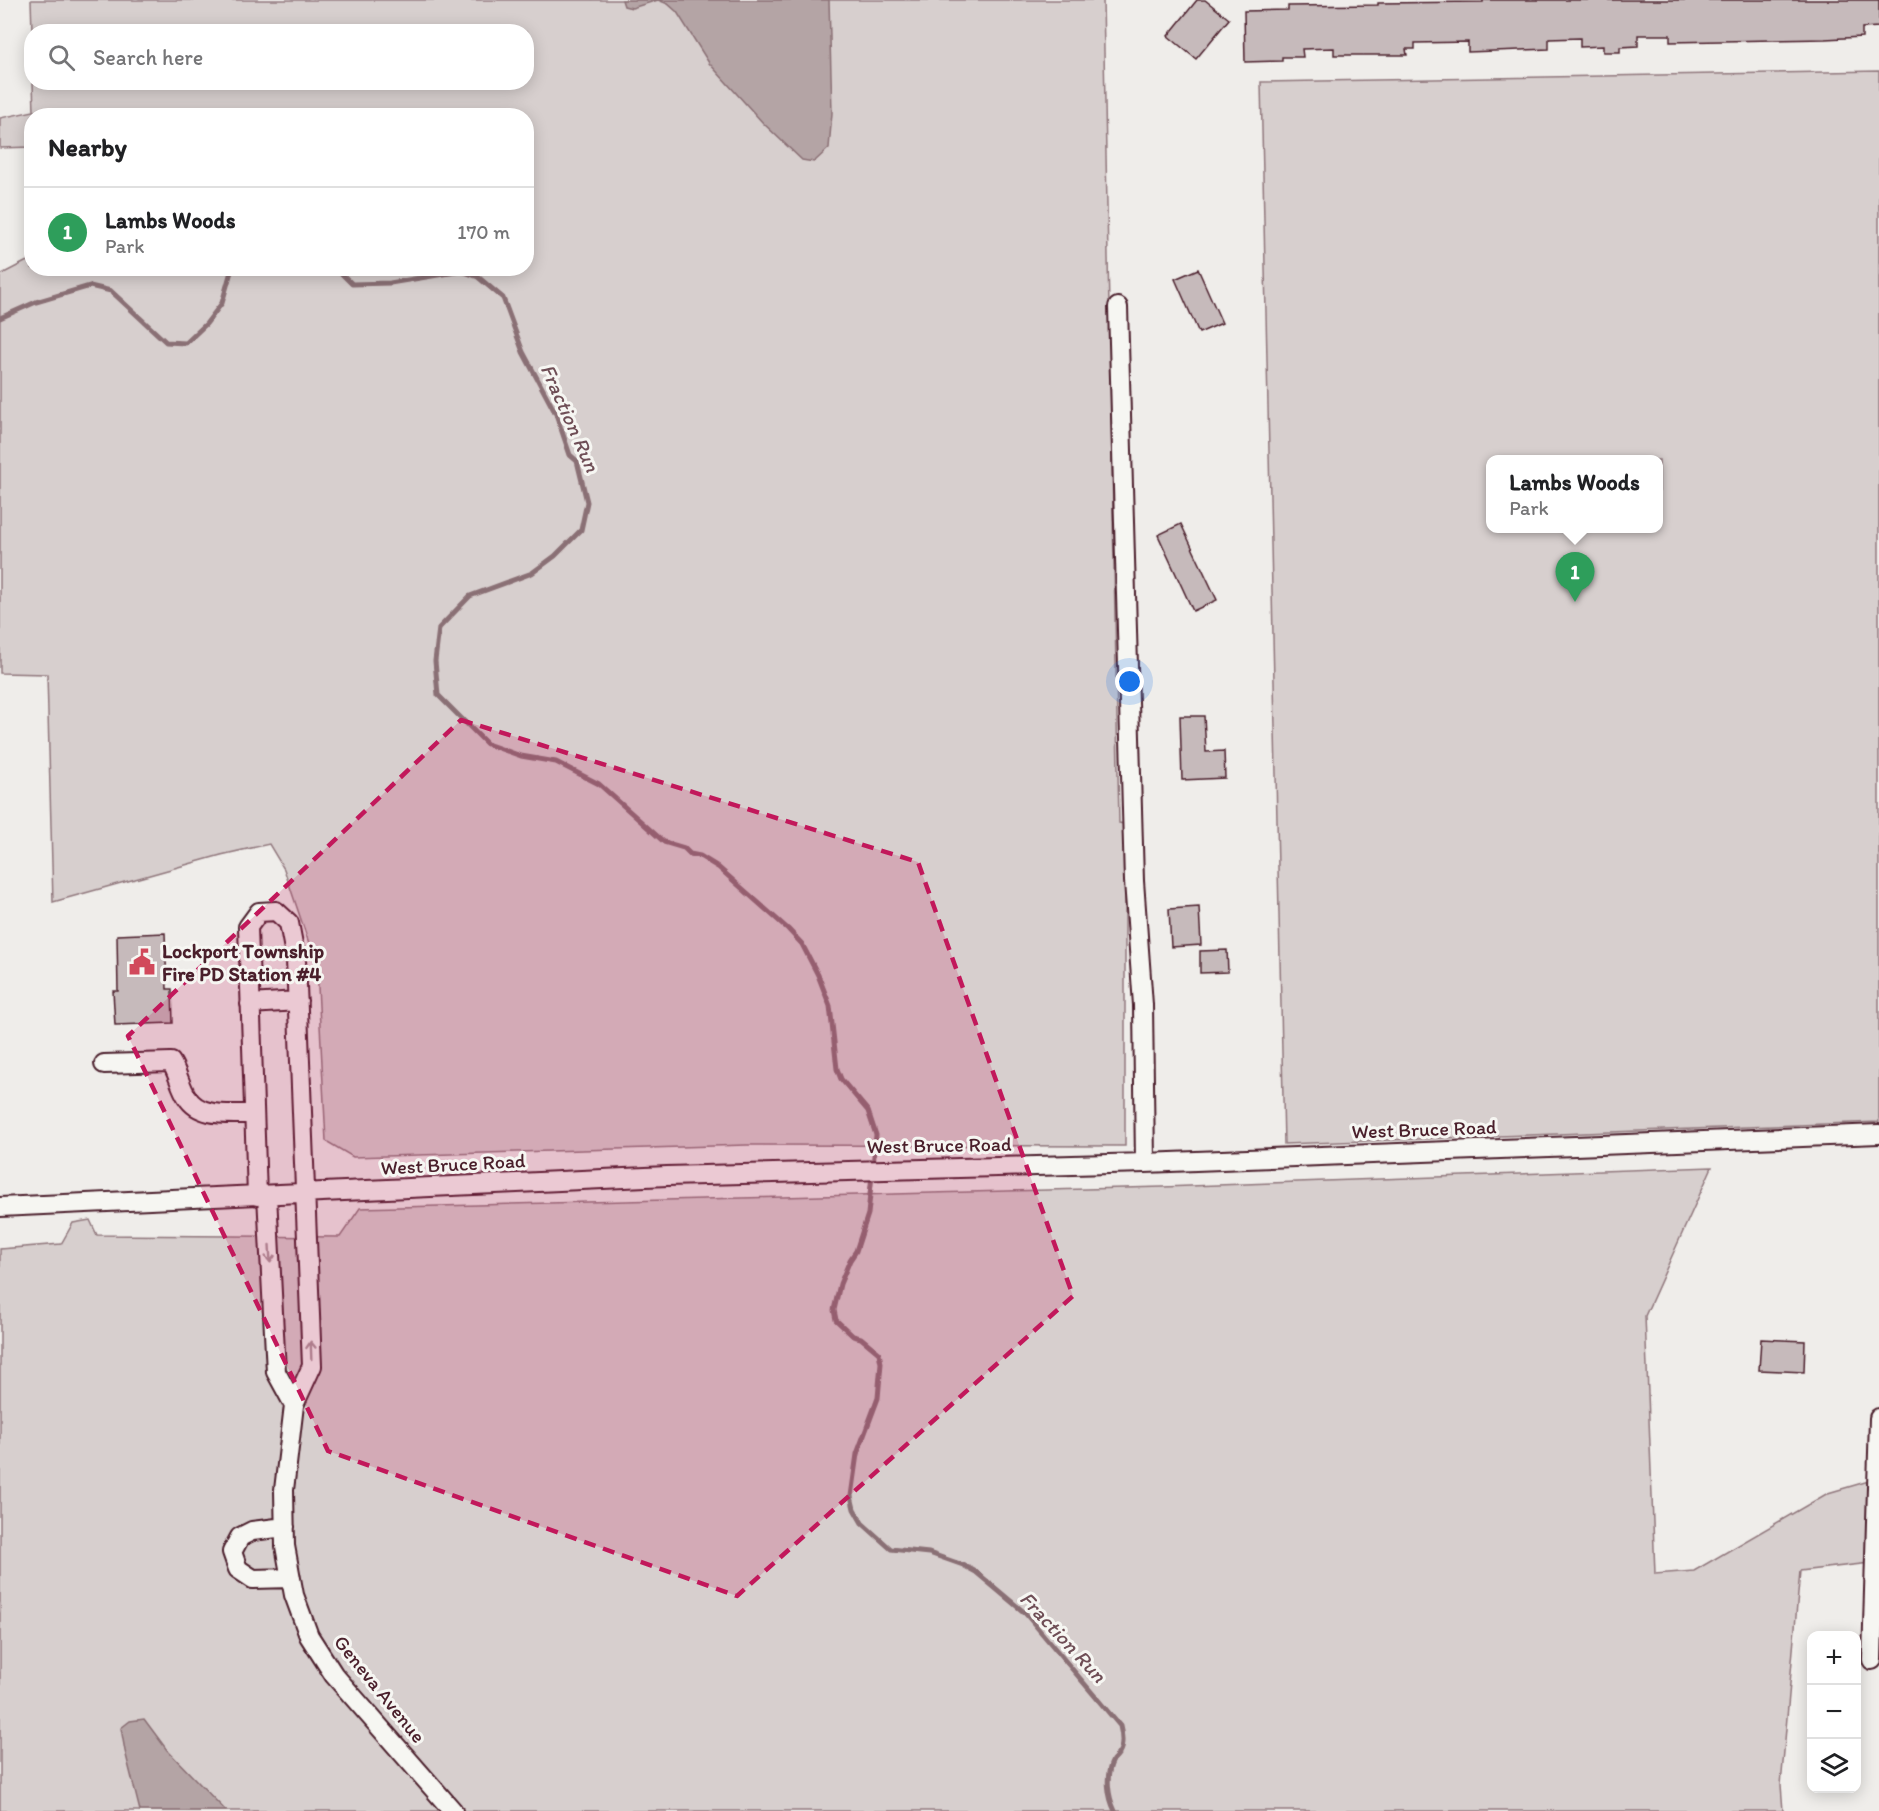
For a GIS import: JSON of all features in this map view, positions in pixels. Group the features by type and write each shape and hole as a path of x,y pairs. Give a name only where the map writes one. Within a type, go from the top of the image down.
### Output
{"street":[{"path":"1118,307 1134,881 1143,1005 1145,1163"},
{"name":"Geneva Avenue","path":"250,1004 248,927 259,912 276,911 289,923 296,960 312,1366 294,1405 284,1490 285,1546 294,1595 309,1636 334,1675 453,1811"},
{"path":"294,1405 276,1371 254,1114 250,1004 298,1001"},
{"path":"104,1064 171,1062 188,1098 203,1111 254,1114"},
{"name":"West Bruce Road","path":"0,1207 667,1176 1145,1163 1879,1134"},
{"path":"1872,1660 1879,1418"},
{"path":"285,1527 252,1531 240,1537 232,1552 238,1569 253,1579 291,1578"}],"highlighted area":[{"path":"461,720 918,862 1073,1296 737,1596 328,1451 128,1036"}],"shaded area":[{"path":"31,0 1103,0 1119,823 1125,824 1125,1146 746,1145 353,1157 326,1141 317,967 284,869 269,844 221,855 53,902 47,674 0,673 0,275 24,263 24,276 534,276 534,108 34,108 33,90 534,90 534,24 32,24"},
{"path":"622,0 658,0 632,8 624,6"},
{"path":"658,0 829,0 832,113 829,148 814,162 802,160 763,123 709,63 677,12 668,4"},
{"path":"1879,71 1879,1122 1284,1144 1261,82"},
{"path":"24,113 24,147 0,148 0,118"},
{"path":"1712,1167 1645,1316 1655,1574 1694,1571 1828,1493 1879,1478 1879,1562 1800,1571 1781,1785 1783,1811 0,1811 0,1249 61,1244 73,1223 90,1220 97,1235 340,1237 360,1208 1163,1187"},
{"path":"144,1719 167,1750 226,1811 140,1811 121,1728 130,1721"}],"building":[{"path":"1197,0 1205,0 1229,19 1196,59 1168,36"},
{"path":"1483,0 1879,0 1879,27 1862,28 1862,37 1825,39 1670,42 1670,35 1638,35 1638,46 1620,47 1620,52 1603,52 1603,46 1580,47 1580,38 1549,39 1549,49 1468,52 1468,42 1415,43 1415,49 1406,49 1407,55 1334,55 1334,48 1302,49 1303,57 1282,57 1282,61 1245,62 1244,11 1288,10 1288,6 1483,2"},
{"path":"1198,269 1222,323 1199,333 1175,279"},
{"path":"1181,524 1217,600 1193,611 1158,535"},
{"path":"1180,716 1204,716 1206,752 1224,751 1225,778 1182,780"},
{"path":"1199,907 1201,945 1171,947 1169,909"},
{"name":"Lockport Township Fire PD Station #4","path":"165,933 167,989 172,989 173,1023 115,1025 113,991 118,991 117,935"},
{"path":"1227,950 1228,972 1200,973 1200,951"},
{"path":"1761,1339 1805,1341 1804,1372 1759,1370"}],"waterway":[{"name":"Fraction Run","path":"0,318 36,302 90,286 111,291 166,342 186,343 206,324 222,303 230,276"},
{"name":"Fraction Run","path":"344,276 352,284 390,283 432,276"},
{"name":"Fraction Run","path":"475,276 503,298 523,352 556,414 570,455 577,461 587,502 581,530 555,556 532,573 470,596 439,628 435,661 438,695 487,744 521,756 556,762 599,784 664,842 684,848 690,854 700,856 718,867 802,944 818,975 830,1006 837,1069 841,1079 868,1111 876,1135 873,1166"},
{"name":"Fraction Run","path":"872,1175 868,1214 856,1251 840,1284 834,1310 836,1320 853,1336 861,1338 879,1353 881,1363 878,1398 857,1454 851,1496 854,1509 862,1523 891,1549 929,1553 963,1565 976,1572 1025,1613 1120,1726 1122,1747 1113,1760 1108,1779 1109,1793 1115,1811"}],"place":[{"name":"Lambs Woods","path":"1575,602"},
{"name":"Lockport Township Fire PD Station #4","path":"142,962"}]}
